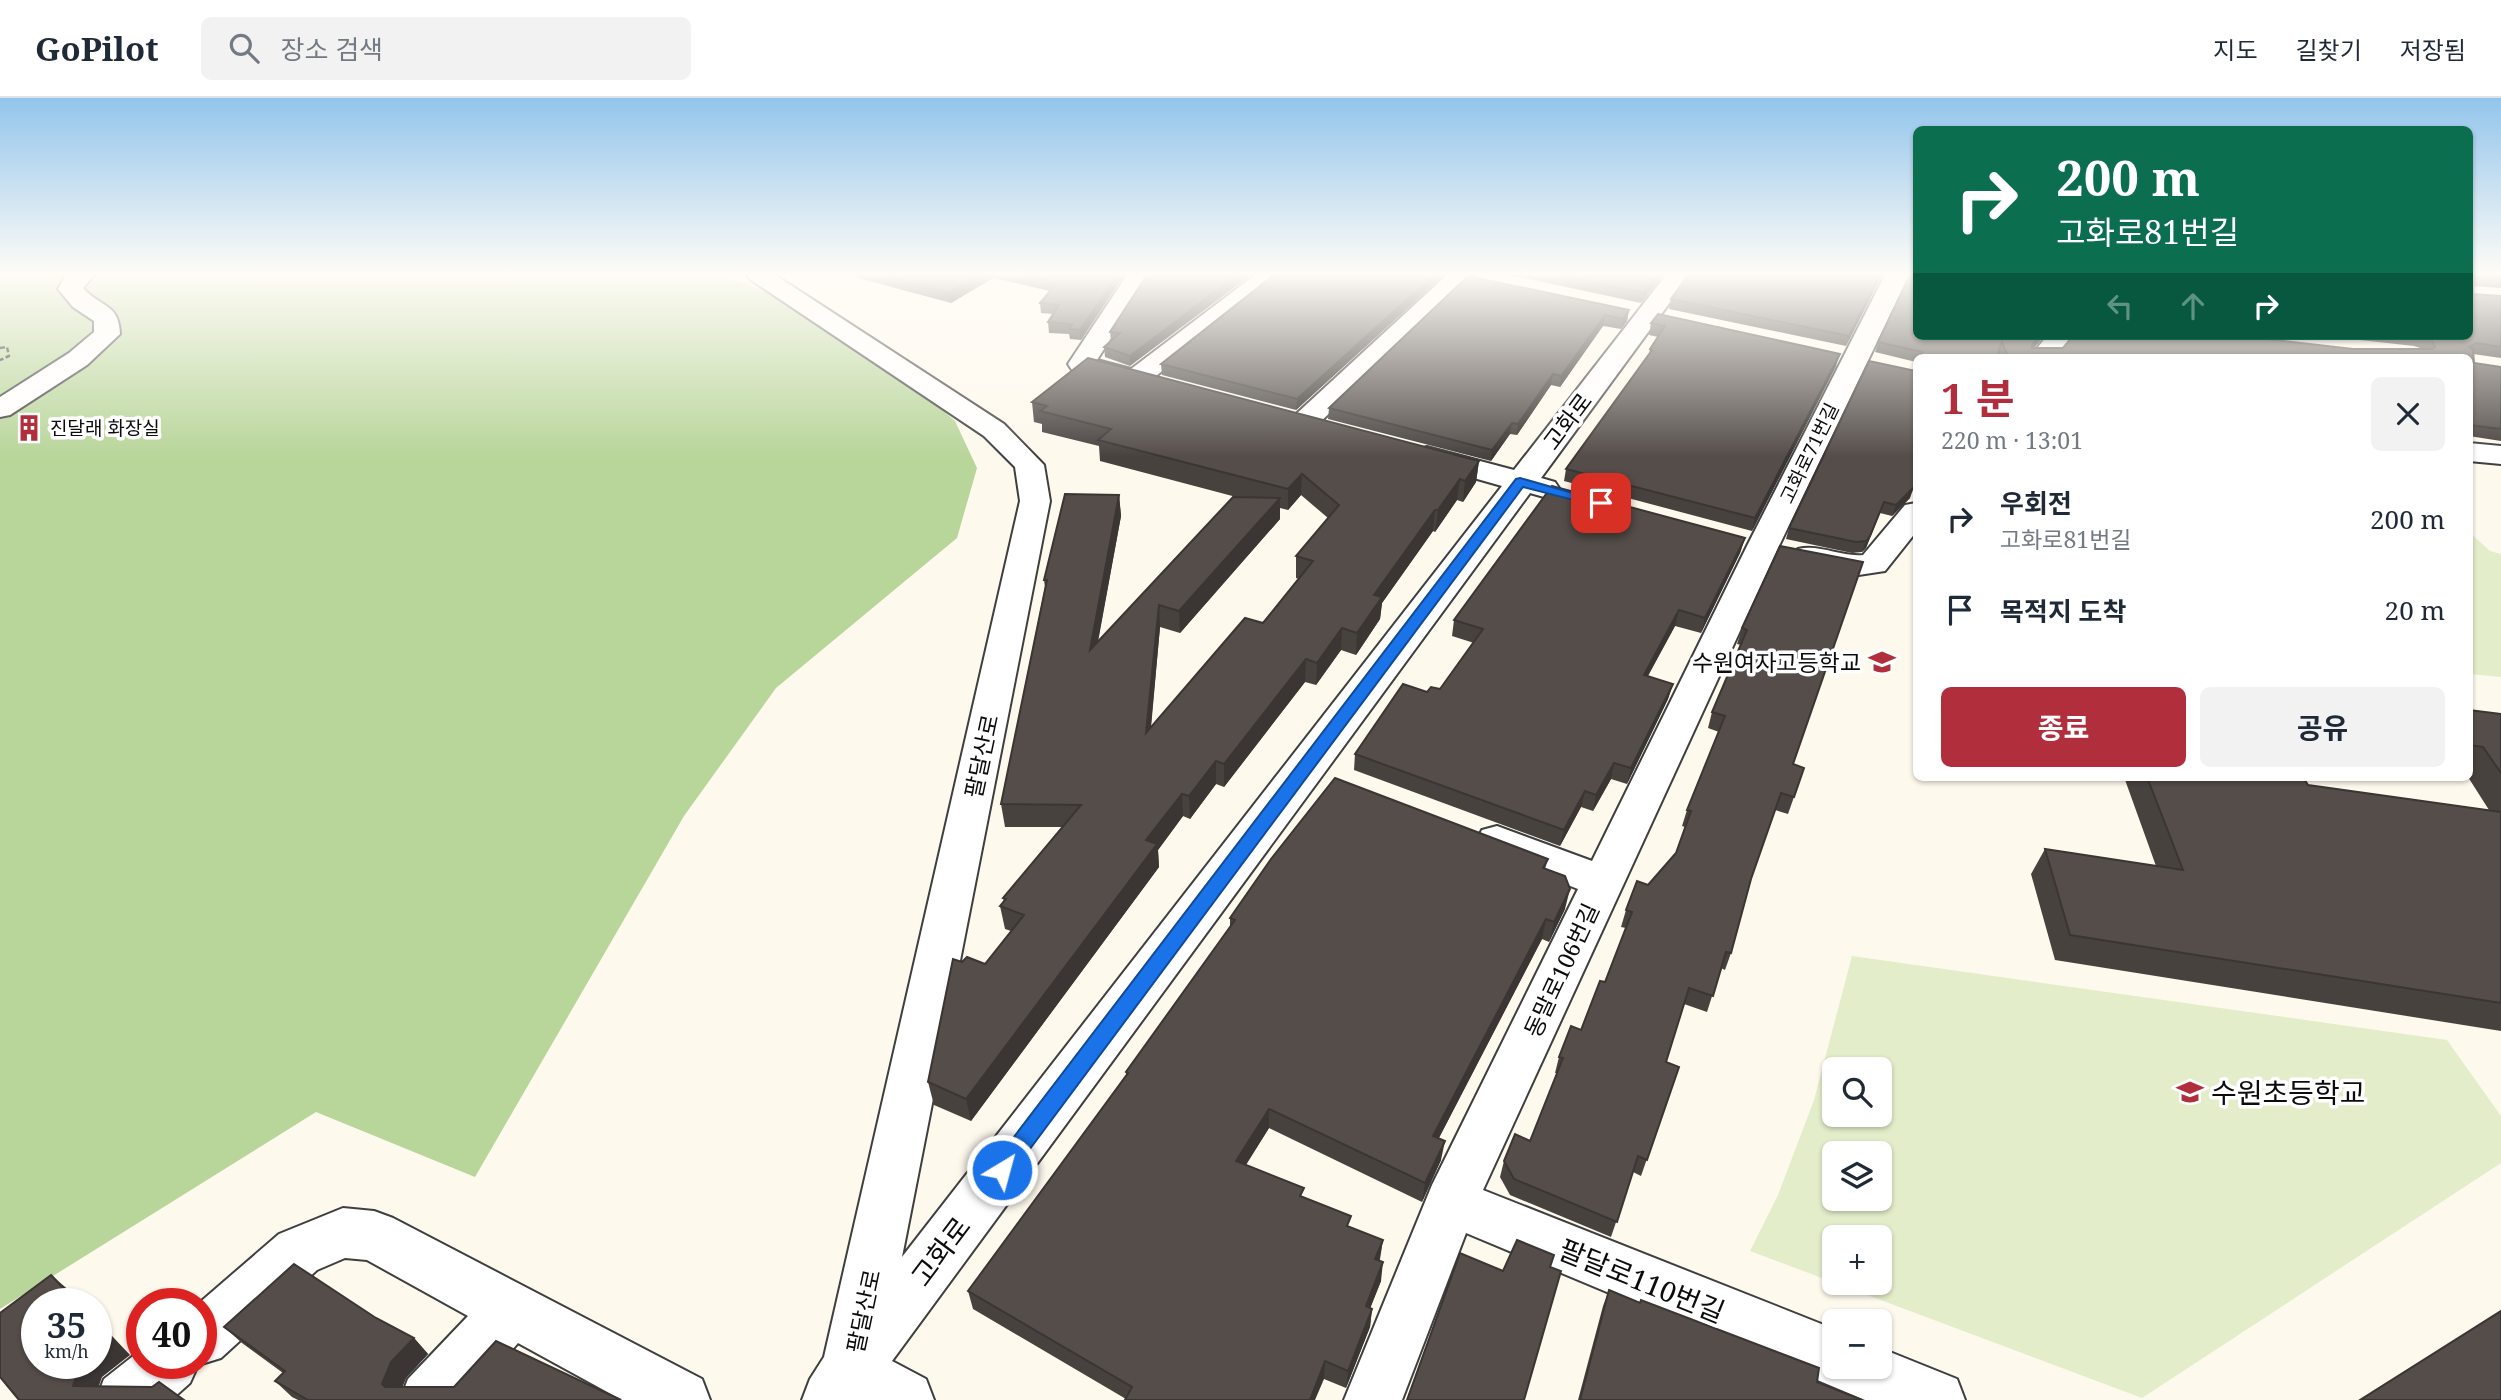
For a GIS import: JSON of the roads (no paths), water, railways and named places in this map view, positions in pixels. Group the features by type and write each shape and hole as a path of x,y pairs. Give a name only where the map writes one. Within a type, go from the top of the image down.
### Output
{"street":[{"path":"0,409 78,359 105,336"},
{"name":"팔달산로","path":"840,1385 1035,501 1029,465 994,430 851,336"},
{"path":"1099,336 1081,364 1149,382 1201,336"},
{"path":"1305,423 1398,336"},
{"name":"고화로","path":"840,1385 1631,336"},
{"name":"고화로71번길","path":"1750,542 1866,336"},
{"path":"2046,354 2058,340"},
{"path":"1399,449 1574,496"},
{"path":"2473,452 2501,455"},
{"path":"1750,542 1852,566 1873,565 1913,516"},
{"name":"동말로106번길","path":"1373,1400 1451,1202 1602,881 1750,542"},
{"path":"1305,769 1344,784"},
{"path":"1460,828 1602,881"},
{"name":"팔달로110번길","path":"1451,1202 1822,1353"},
{"path":"217,1324 298,1252 343,1233 374,1236 681,1400"},
{"path":"429,1400 511,1310"},
{"path":"125,1400 151,1379"},
{"path":"1885,1379 1937,1400"},
{"path":"840,1385 905,1400"}],"place":[{"name":"진달래 화장실","path":"29,428"},
{"name":"수원여자고등학교","path":"1882,662"},
{"name":"수원초등학교","path":"2190,1092"}]}
